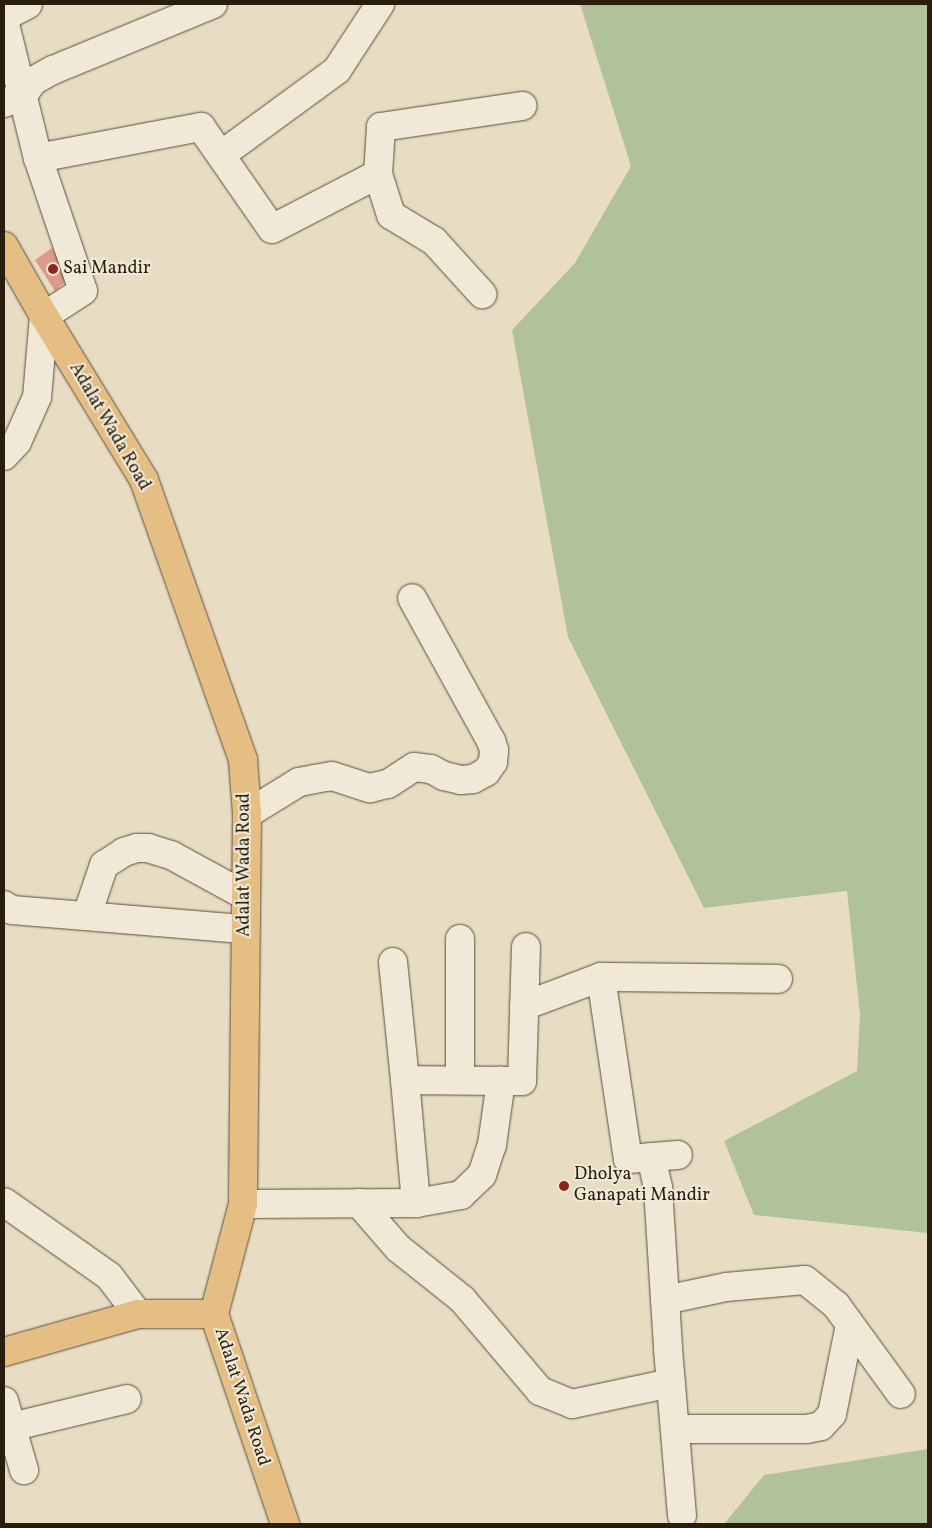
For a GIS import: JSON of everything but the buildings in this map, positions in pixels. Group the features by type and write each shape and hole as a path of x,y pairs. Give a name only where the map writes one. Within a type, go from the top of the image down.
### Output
{"main road":[{"name":"Adalat Wada Road","path":"4,246 44,316 144,480 243,760 246,825 243,1204 214,1314 285,1524"},
{"path":"4,1352 138,1314 214,1314"}],"street":[{"path":"4,456 18,442 37,397 44,316 83,291 38,158 13,99 4,19 28,4"},
{"path":"221,155 337,70 380,4"},
{"path":"13,99 33,81 53,70 204,6"},
{"path":"482,294 434,241 391,215 378,174 381,127 522,106"},
{"path":"38,158 202,127 272,229 378,174"},
{"path":"246,825 299,782 332,776 370,788 388,784 414,767 431,769 444,776 461,780 473,779 486,772 493,762 494,750 491,740 412,598"},
{"path":"87,915 104,865 124,852 137,848 148,848 171,855 246,892"},
{"path":"4,905 12,910 246,929"},
{"path":"460,939 460,1080"},
{"path":"406,1080 522,1081 526,947"},
{"path":"393,962 406,1080 416,1203"},
{"path":"524,1006 601,977 778,979"},
{"path":"601,977 628,1159 678,1155"},
{"path":"243,1204 416,1203 461,1195 482,1175 492,1145 501,1081"},
{"path":"651,1157 658,1188 682,1515"},
{"path":"4,1202 110,1276 138,1314"},
{"path":"360,1203 398,1248 462,1299 540,1391 572,1404 594,1401 671,1383"},
{"path":"665,1300 726,1287 805,1280 836,1305 901,1394"},
{"path":"675,1429 806,1429 821,1426 832,1414 850,1325"},
{"path":"11,1427 127,1399"},
{"path":"4,1401 24,1470"}],"green space":[{"path":"580,4 928,4 928,1233 754,1215 724,1141 857,1071 860,1015 847,891 704,908 568,637 512,330 575,263 631,166"},
{"path":"928,1449 928,1524 724,1524 764,1475"}],"place":[{"name":"Sai Mandir","path":"53,269"},
{"name":"Dholya Ganapati Mandir","path":"564,1186"}]}
